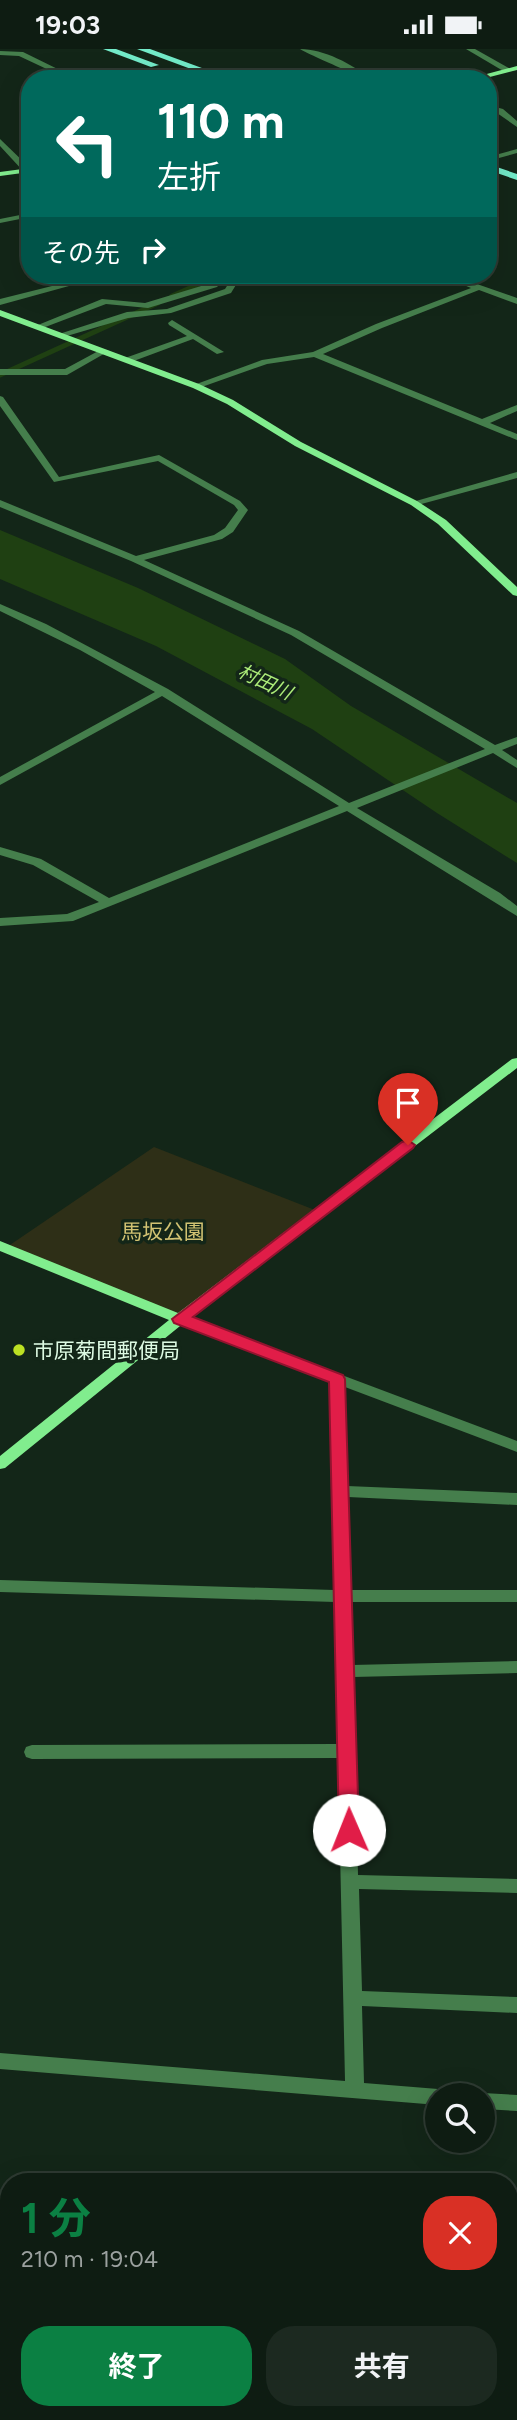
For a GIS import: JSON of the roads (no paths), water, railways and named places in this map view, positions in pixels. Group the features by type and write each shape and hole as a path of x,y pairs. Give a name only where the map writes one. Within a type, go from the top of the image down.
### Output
{"main road":[{"path":"107,49 167,70"},
{"path":"141,49 202,70"},
{"path":"497,170 517,177"},
{"path":"497,182 517,188"}],"street":[{"path":"304,49 354,70"},
{"path":"470,49 508,70"},
{"path":"0,53 20,54 55,70"},
{"path":"497,73 517,68"},
{"path":"497,110 517,125"},
{"path":"0,141 21,162"},
{"path":"497,157 517,151"},
{"path":"0,174 21,171"},
{"path":"0,221 21,217"},
{"path":"0,302 70,284"},
{"path":"37,327 105,301 145,306 215,284"},
{"path":"60,335 127,315 168,311 228,291 232,284"},
{"path":"468,284 517,301"},
{"path":"196,386 265,362 315,354 478,288"},
{"path":"0,313 196,386 230,402 298,444 414,503 442,522 517,593"},
{"path":"172,323 220,352"},
{"path":"128,360 194,336"},
{"path":"0,372 67,372 105,351"},
{"path":"315,354 517,437"},
{"path":"0,399 57,480 159,458 237,503 243,510 229,530 218,537 135,559"},
{"path":"484,422 517,408"},
{"path":"414,503 517,475"},
{"path":"0,503 135,559 295,633 517,765"},
{"path":"0,607 53,630 164,691 348,808 496,896 517,912"},
{"path":"0,782 164,691"},
{"path":"0,922 69,918 517,740"},
{"path":"0,851 37,862 108,902"},
{"path":"0,1464 180,1319 517,1062"},
{"path":"0,1247 180,1319 517,1447"},
{"path":"337,1379 355,2090"},
{"path":"340,1491 517,1499"},
{"path":"0,1586 343,1596 517,1596"},
{"path":"345,1671 517,1667"},
{"path":"32,1752 347,1751"},
{"path":"350,1882 517,1886"},
{"path":"353,1998 517,2005"},
{"path":"0,2061 425,2096"},
{"path":"495,2102 517,2103"}],"water":[{"name":"村田川","path":"0,530 138,588 285,659 351,706 517,803 517,863 312,729 156,646 0,579"}],"waterway":[{"path":"172,296 199,284"},
{"path":"0,375 158,303"}],"place":[{"name":"市原菊間郵便局","path":"19,1350"}],"park label":[{"name":"馬坂公園","path":"163,1231"}]}
